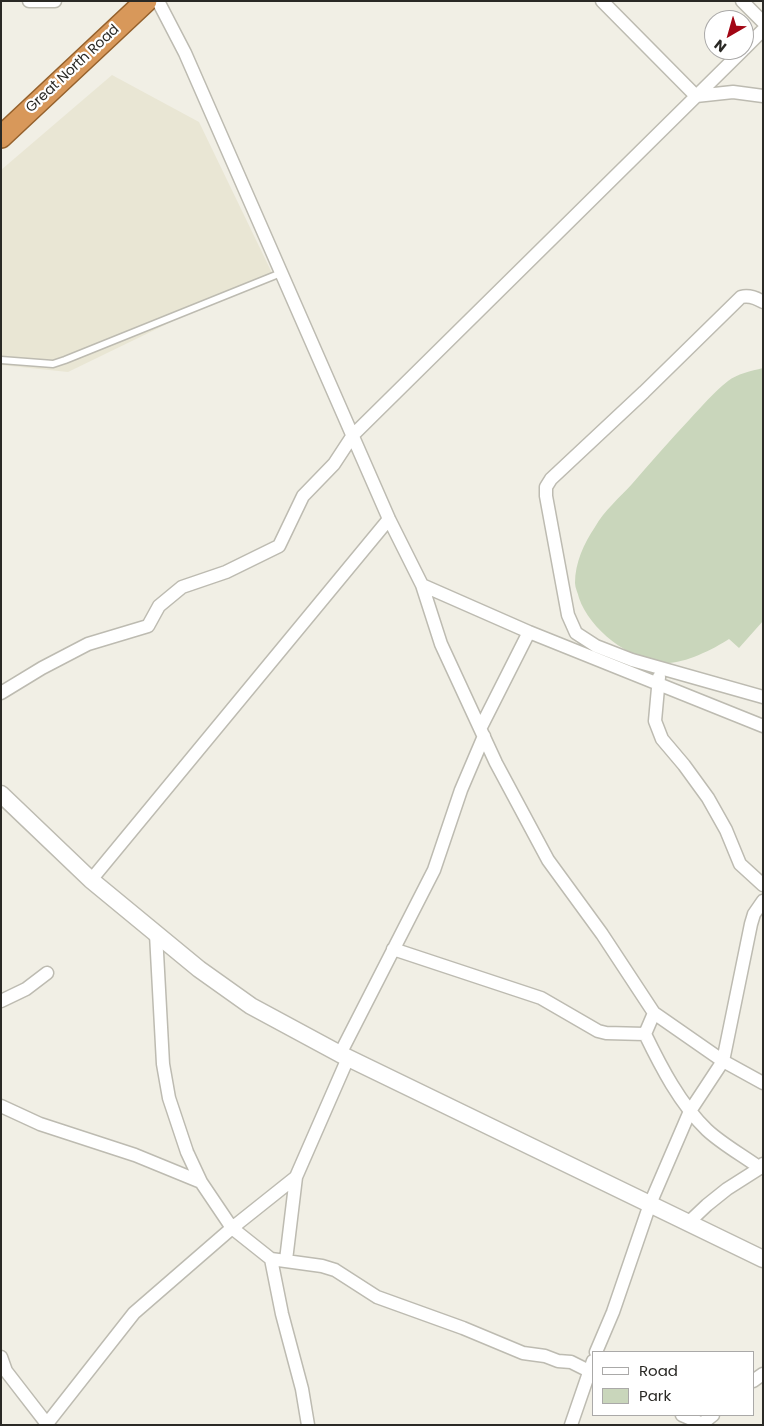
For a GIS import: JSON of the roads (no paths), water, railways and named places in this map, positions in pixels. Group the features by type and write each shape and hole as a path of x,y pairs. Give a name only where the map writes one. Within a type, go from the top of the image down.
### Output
{"highway":[{"name":"Great North Road","path":"1,137 146,1"}],"street":[{"path":"29,1 55,1"},
{"path":"158,1 184,53 390,519 422,585 441,644 483,731 496,763 548,860 602,934 654,1013 723,1061 763,1083"},
{"path":"602,1 696,96"},
{"path":"742,1 763,22"},
{"path":"1,694 42,668 88,644 148,626 159,606 182,587 226,572 278,546 304,496 334,464 353,435 732,60"},
{"path":"696,96 733,92 763,96"},
{"path":"763,302 748,295 740,297 644,392 551,479 546,487 547,507 568,615 576,632 596,646 632,660 763,697"},
{"path":"91,880 390,519"},
{"path":"422,585 529,632 763,726"},
{"path":"286,1260 296,1177 344,1056 393,949 434,870 483,731 529,632"},
{"path":"660,668 655,721 662,739 708,798 726,830 740,864 763,886"},
{"path":"1,794 91,880 199,969 251,1006 344,1056 763,1259"},
{"path":"596,1351 613,1312 650,1204 690,1111 723,1061 754,914 763,901"},
{"path":"156,934 163,1064 169,1098 187,1152 201,1182 232,1228 271,1259 322,1266 335,1270 377,1297 463,1328 523,1353 545,1356 558,1362 571,1362 591,1369 571,1425"},
{"path":"393,949 541,998 598,1031 645,1034"},
{"path":"1,1001 26,989 47,973"},
{"path":"654,1013 645,1034 656,1057 690,1111 708,1130 762,1167 727,1189 689,1222"},
{"path":"1,1106 40,1124 135,1155 201,1182"},
{"path":"1,1357 6,1371 46,1424 134,1313 232,1228 296,1177"},
{"path":"271,1259 282,1314 302,1389 308,1425"},
{"path":"686,1416 707,1421"}],"lane":[{"path":"1,360 53,364 281,273"}]}
